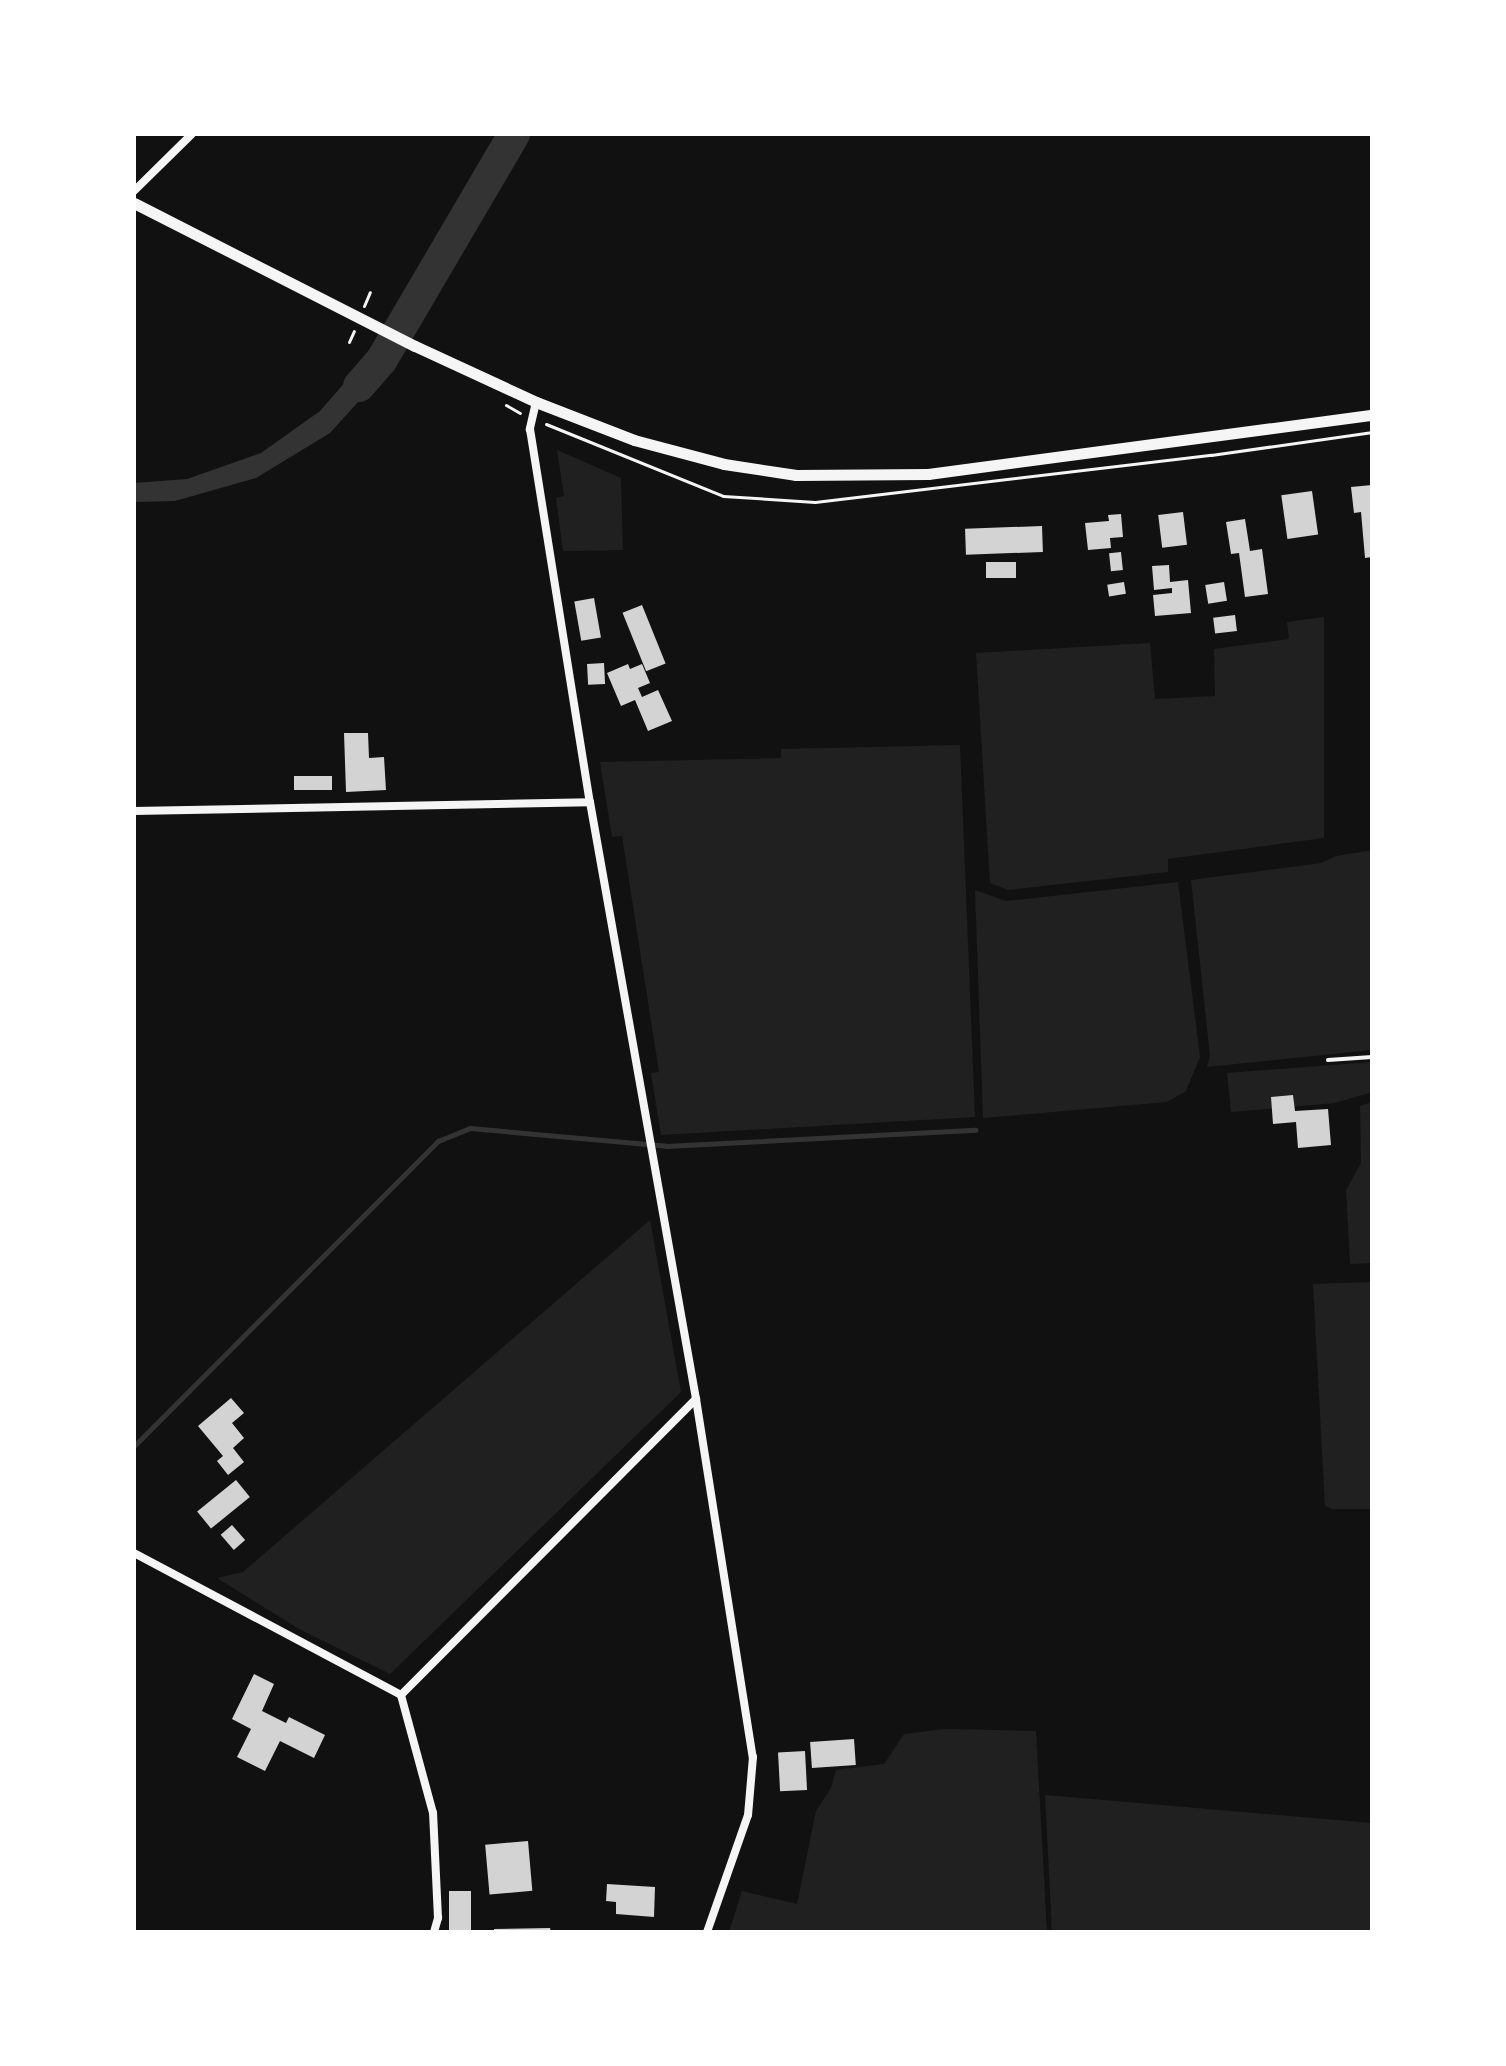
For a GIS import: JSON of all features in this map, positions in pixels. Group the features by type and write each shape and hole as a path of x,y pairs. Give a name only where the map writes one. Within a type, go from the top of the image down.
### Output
{"street":[{"path":"134,191 192,134"},
{"path":"134,203 415,346 536,402 597,427 681,454 796,475 928,474 1372,415"},
{"path":"536,402 530,417 590,802 696,1399 753,1757 748,1815 707,1932"},
{"path":"134,811 590,802"},
{"path":"401,1695 696,1399"},
{"path":"134,1553 401,1695 433,1813 438,1918 434,1932"}],"lane":[{"path":"1328,1060 1372,1057"}],"path":[{"path":"503,404 723,496 815,502 1211,455 1372,432"}],"shaded area":[{"path":"375,348 397,359 330,433 256,478 175,501 134,502 134,483 187,479 261,453 320,411"},
{"path":"557,450 621,478 623,550 563,551 556,498 564,496"},
{"path":"1324,617 1324,838 1168,859 1168,872 1008,890 990,883 976,653 1150,643 1155,699 1215,696 1214,649 1289,639 1287,622"},
{"path":"960,745 975,1117 661,1135 651,1073 659,1072 622,836 612,837 600,762 781,758 781,749"},
{"path":"1372,850 1372,1050 1207,1067 1210,1056 1191,880 1321,863 1336,856"},
{"path":"1178,882 1200,1057 1186,1091 1167,1102 983,1118 975,890 1006,901"},
{"path":"1372,1062 1372,1092 1335,1103 1231,1112 1227,1073"},
{"path":"1372,1102 1372,1263 1350,1264 1346,1190 1361,1163 1360,1106"},
{"path":"650,1220 681,1392 390,1674 299,1629 217,1578 243,1572"},
{"path":"1372,1282 1372,1509 1333,1509 1325,1506 1313,1284"},
{"path":"945,1729 1036,1731 1047,1932 729,1932 742,1891 797,1904 816,1811 831,1788 836,1770 884,1764 904,1734"},
{"path":"1045,1795 1372,1823 1372,1932 1052,1932"}],"building":[{"path":"1372,485 1372,557 1365,558 1361,512 1354,513 1351,487"},
{"path":"1312,491 1318,535 1287,539 1281,495"},
{"path":"1183,512 1187,545 1162,548 1158,515"},
{"path":"1121,514 1123,537 1110,538 1111,548 1088,550 1085,523 1109,521 1108,515"},
{"path":"1245,519 1250,551 1262,549 1268,594 1245,597 1239,553 1231,554 1226,522"},
{"path":"1042,526 1043,552 966,555 965,529"},
{"path":"1121,552 1123,570 1111,571 1109,553"},
{"path":"986,562 1016,562 1016,578 986,578"},
{"path":"1169,565 1170,582 1188,580 1191,613 1155,616 1153,595 1172,593 1172,588 1154,590 1152,566"},
{"path":"1124,582 1126,594 1109,597 1107,585"},
{"path":"1224,582 1227,601 1208,604 1205,585"},
{"path":"594,598 601,637 581,641 574,601"},
{"path":"642,605 666,663 646,671 623,613"},
{"path":"1235,615 1237,631 1215,634 1213,618"},
{"path":"604,663 605,684 588,685 587,664"},
{"path":"628,664 630,669 642,664 650,683 638,688 642,697 658,690 672,721 648,731 635,700 621,706 607,673"},
{"path":"344,733 368,733 369,758 384,757 386,790 346,792"},
{"path":"294,776 332,776 332,790 294,790"},
{"path":"1293,1095 1295,1111 1328,1109 1331,1145 1298,1148 1296,1122 1273,1124 1271,1097"},
{"path":"231,1398 244,1413 232,1423 244,1438 233,1448 244,1462 228,1475 217,1461 223,1456 198,1426"},
{"path":"236,1480 250,1497 211,1529 197,1511"},
{"path":"232,1525 245,1540 234,1550 221,1535"},
{"path":"254,1674 274,1684 262,1711 286,1723 289,1717 325,1735 314,1758 280,1741 265,1771 237,1757 251,1729 232,1719"},
{"path":"854,1739 856,1765 812,1768 810,1742"},
{"path":"805,1751 807,1790 780,1791 778,1752"},
{"path":"528,1841 532,1891 490,1895 485,1845"},
{"path":"607,1884 655,1887 654,1917 616,1914 616,1902 606,1901"},
{"path":"449,1891 471,1891 471,1932 449,1932"},
{"path":"550,1928 551,1932 494,1932 494,1929"}],"waterway":[{"path":"359,386 381,361 514,134"},
{"path":"134,1446 438,1141 470,1128 666,1146 976,1130"}]}
